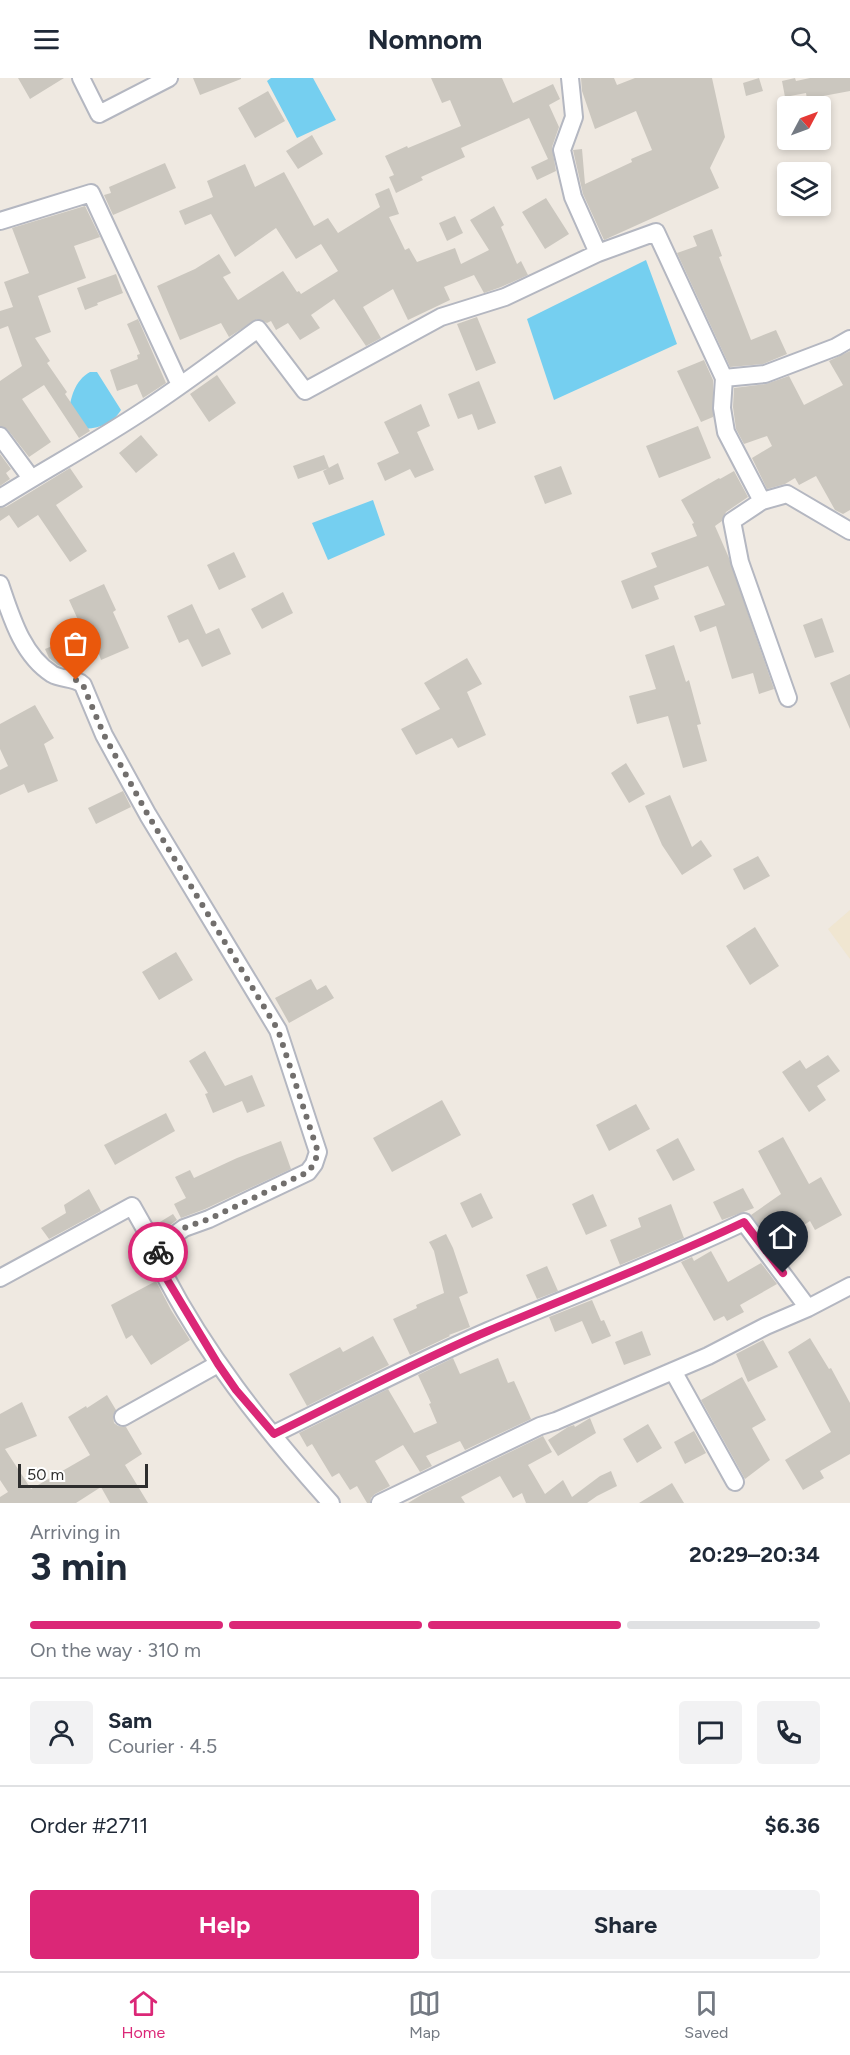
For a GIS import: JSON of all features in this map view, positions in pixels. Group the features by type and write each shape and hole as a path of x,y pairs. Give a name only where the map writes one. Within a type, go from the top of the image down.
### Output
{"street":[{"path":"81,78 99,114 169,78"},
{"path":"570,78 574,117 562,150 573,197 598,253"},
{"path":"0,221 91,193 180,385"},
{"path":"0,498 147,408 258,329 305,391 441,317 505,297 598,253 656,232 724,378 722,408 726,432 762,501"},
{"path":"724,378 765,374 836,347 850,339"},
{"path":"0,436 31,478"},
{"path":"788,698 740,562 732,521 762,501 787,494 850,531"},
{"path":"0,584 17,632 32,656 52,674 76,680 83,685 104,735 148,815 278,1030 318,1152 314,1164 308,1172 209,1219 184,1228 161,1245 157,1260 218,1364 236,1390 274,1434 326,1501"},
{"path":"0,1278 132,1206 158,1252"},
{"path":"274,1434 487,1332 691,1247 744,1222 808,1308"},
{"path":"380,1503 540,1426 673,1371 850,1286"},
{"path":"123,1417 218,1364"},
{"path":"673,1371 735,1482"}],"shaded area":[{"path":"850,910 850,959 828,929"}],"water":[{"path":"271,78 313,78 336,120 297,138 267,81"},
{"path":"646,260 677,344 554,400 527,319"},
{"path":"90,372 97,372 121,410 114,419 106,424 86,429 68,415 77,385"},
{"path":"373,500 385,535 328,560 312,523"}],"building":[{"path":"18,78 64,78 30,99"},
{"path":"193,78 241,78 241,79 200,95"},
{"path":"431,78 502,78 513,103 553,84 560,99 549,105 559,127 552,147 556,171 537,180 531,167 548,159 529,118 461,148 465,157 421,177 423,180 396,193 389,177 394,175 385,156 461,126 450,100 442,103"},
{"path":"581,78 614,78 617,85 635,78 712,78 725,137 710,168 719,188 604,240 583,194 573,150 582,149 585,184 652,150 636,111 595,129 582,91"},
{"path":"759,78 763,91 746,96 743,83"},
{"path":"795,78 796,81 810,78 850,78 850,91 823,96 806,96 806,93 785,96 782,81"},
{"path":"268,91 285,121 255,138 238,108"},
{"path":"312,135 323,154 298,169 286,151"},
{"path":"165,163 176,188 113,215 104,195 111,193 109,187"},
{"path":"245,164 255,187 284,172 314,226 328,218 338,233 380,207 375,194 389,188 399,214 389,217 405,250 409,248 417,262 455,248 461,264 489,250 470,220 494,206 504,225 501,227 517,264 521,261 528,275 484,293 474,275 444,287 450,300 408,320 393,289 363,307 381,338 366,346 334,299 311,315 320,328 300,340 288,323 276,330 271,321 267,323 257,319 229,337 221,323 180,340 157,286 195,269 219,254 231,273 223,277 238,300 283,271 297,292 301,294 338,271 321,244 296,259 276,228 235,257 211,214 185,225 179,211 213,197 207,181"},
{"path":"546,198 569,234 545,249 522,212"},
{"path":"85,206 100,237 74,246 86,278 38,296 51,332 35,338 50,361 47,363 67,392 65,394 90,431 79,438 44,385 22,399 51,442 29,457 8,430 0,426 0,381 22,366 8,326 0,329 0,311 13,307 4,282 29,273 12,228"},
{"path":"455,216 463,233 447,241 439,223"},
{"path":"712,229 722,256 719,257 751,340 776,330 787,354 763,364 730,367 677,253 697,246 693,236"},
{"path":"116,274 123,293 85,310 77,288"},
{"path":"477,317 496,363 476,371 457,324"},
{"path":"138,319 166,383 143,398 137,384 117,391 110,370 138,359 137,355 140,354 127,324"},
{"path":"850,351 850,510 843,514 835,510 816,476 799,485 795,478 785,484 767,489 752,458 772,446 767,436 744,444 736,429 733,407 734,388 766,384 789,376 804,405 843,385 829,361"},
{"path":"704,360 713,380 713,417 701,422 677,371"},
{"path":"217,375 236,403 209,422 190,394"},
{"path":"479,381 496,423 478,430 472,414 458,419 448,394"},
{"path":"421,404 430,426 417,432 434,470 415,478 410,469 385,481 377,463 399,453 384,422"},
{"path":"698,426 711,458 659,478 646,446"},
{"path":"141,435 158,455 136,473 119,453"},
{"path":"0,454 11,469 6,473 10,479 0,486"},
{"path":"324,455 329,468 298,479 293,466"},
{"path":"338,463 344,479 329,485 323,471"},
{"path":"561,466 572,494 545,504 534,476"},
{"path":"70,468 83,487 56,505 87,551 70,562 38,515 18,528 9,515 0,521 0,508 6,507"},
{"path":"734,471 748,497 726,512 722,521 715,526 729,558 774,689 759,694 753,673 732,679 716,626 700,632 694,616 725,605 708,566 654,586 659,599 632,609 621,581 657,567 651,553 697,536 692,524 694,523 681,500"},
{"path":"234,552 246,577 219,590 207,565"},
{"path":"104,584 116,610 113,612 129,648 101,660 99,654 66,668 58,665 49,658 45,649 84,633 69,600"},
{"path":"283,592 293,613 262,629 251,609"},
{"path":"192,604 206,634 219,628 231,654 202,667 188,639 179,643 167,616"},
{"path":"822,618 834,652 815,658 803,625"},
{"path":"674,645 686,682 689,680 701,724 697,725 707,761 683,768 668,716 637,724 629,696 656,689 645,655"},
{"path":"467,658 482,684 467,692 486,735 458,748 452,738 416,755 401,729 440,709 424,683"},
{"path":"850,674 850,729 830,683"},
{"path":"35,705 54,738 44,744 58,781 28,793 24,784 0,795 0,770 8,766 0,749 0,724"},
{"path":"626,763 645,794 629,803 611,773"},
{"path":"123,791 131,807 96,824 88,808"},
{"path":"670,795 692,847 701,840 712,856 682,875 662,845 645,806"},
{"path":"758,856 770,876 744,890 733,869"},
{"path":"755,927 779,966 750,985 726,946"},
{"path":"176,952 193,980 159,1000 142,972"},
{"path":"311,979 317,990 326,985 334,998 289,1023 275,998"},
{"path":"205,1051 225,1086 252,1075 265,1106 247,1113 242,1101 213,1113 205,1094 208,1093 189,1061"},
{"path":"828,1055 840,1071 817,1086 826,1100 809,1112 782,1072 800,1060 806,1069"},
{"path":"442,1100 461,1135 392,1172 373,1138"},
{"path":"636,1104 650,1129 609,1151 596,1125"},
{"path":"166,1113 175,1131 115,1165 104,1145"},
{"path":"783,1137 809,1184 821,1177 842,1215 815,1230 810,1221 774,1245 751,1215 781,1194 758,1151"},
{"path":"678,1138 695,1170 673,1181 656,1150"},
{"path":"281,1141 291,1169 181,1218 174,1204 186,1198 175,1177 190,1170 194,1178"},
{"path":"743,1188 754,1208 722,1220 713,1202"},
{"path":"89,1189 101,1211 49,1239 41,1228 66,1213 64,1205"},
{"path":"481,1193 493,1218 472,1228 460,1203"},
{"path":"593,1194 607,1226 586,1235 572,1204"},
{"path":"671,1204 684,1238 620,1265 610,1240 641,1227 638,1218"},
{"path":"173,1214 177,1220 159,1233 155,1225"},
{"path":"446,1234 468,1293 459,1297 470,1327 410,1355 393,1319 417,1308 416,1305 444,1293 434,1251 429,1242"},
{"path":"711,1251 728,1282 761,1263 777,1284 740,1305 744,1312 727,1321 724,1316 714,1321 681,1262 692,1257 694,1261"},
{"path":"547,1266 558,1291 537,1299 526,1275"},
{"path":"156,1281 190,1340 151,1365 132,1335 126,1339 111,1305"},
{"path":"592,1300 601,1321 604,1320 611,1336 592,1344 582,1321 555,1332 549,1317"},
{"path":"642,1331 651,1355 624,1365 615,1342"},
{"path":"373,1336 389,1365 307,1406 289,1374 340,1347 343,1352"},
{"path":"810,1338 829,1369 831,1368 850,1403 850,1454 820,1471 824,1478 803,1490 785,1460 831,1432 788,1352"},
{"path":"763,1340 778,1367 748,1382 736,1354"},
{"path":"453,1358 460,1374 498,1358 508,1383 514,1381 531,1419 465,1450 460,1441 426,1456 432,1466 420,1472 403,1445 375,1461 390,1486 375,1494 370,1503 367,1503 357,1486 350,1490 339,1473 332,1477 312,1444 307,1447 299,1433 388,1389 414,1433 437,1423 418,1375"},
{"path":"742,1377 766,1420 752,1428 770,1460 745,1479 701,1400"},
{"path":"107,1395 116,1410 113,1416 114,1423 126,1427 142,1454 125,1465 148,1503 110,1503 101,1487 76,1503 0,1503 0,1497 8,1492 0,1480 0,1414 22,1402 37,1436 5,1449 31,1489 90,1455 68,1417"},
{"path":"590,1418 596,1433 558,1456 548,1440 568,1427 574,1425 575,1427"},
{"path":"648,1424 662,1448 637,1463 623,1439"},
{"path":"694,1431 706,1453 685,1464 674,1442"},
{"path":"543,1436 552,1452 528,1465 545,1494 563,1480 572,1497 600,1476 611,1471 617,1486 587,1503 526,1503 522,1493 513,1498 500,1476 461,1497 465,1503 408,1503 423,1494"},
{"path":"672,1483 684,1503 639,1503"}],"way so far":[{"path":"76,680 83,685 104,735 148,815 278,1030 318,1152 308,1172 209,1219 184,1228 161,1245 158,1252"}],"route":[{"path":"158,1252 157,1260 165,1276 218,1364 236,1390 274,1434 487,1332 691,1247 744,1222 783,1273"}]}
